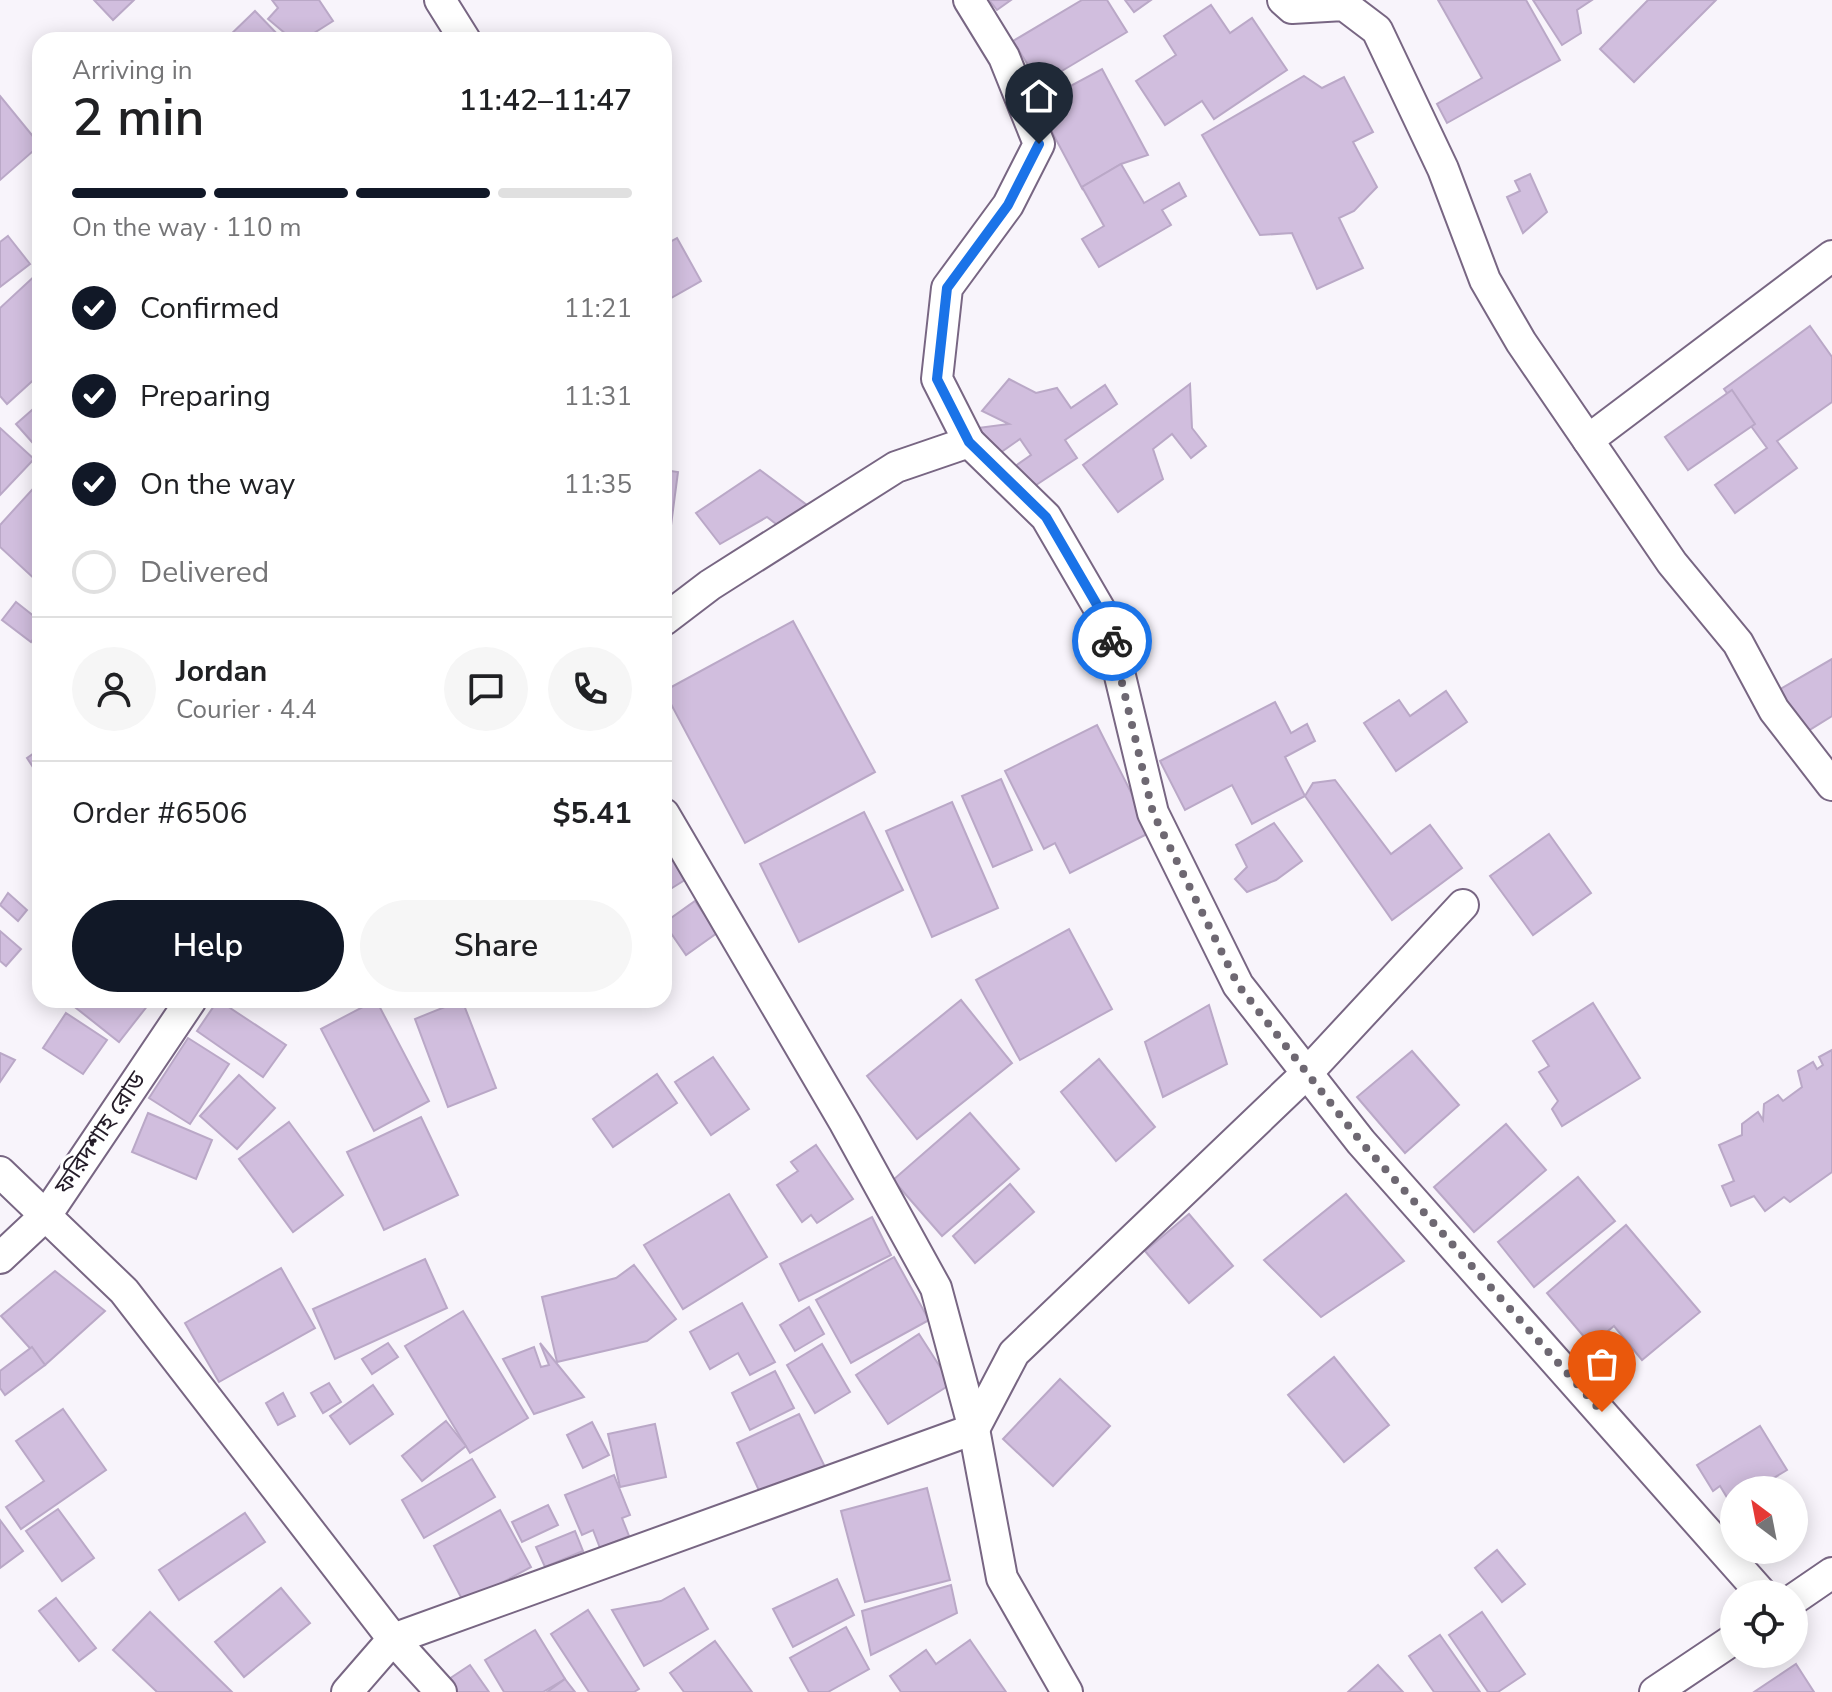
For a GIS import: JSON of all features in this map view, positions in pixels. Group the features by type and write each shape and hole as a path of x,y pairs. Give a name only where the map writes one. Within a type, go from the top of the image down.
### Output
{"street":[{"path":"440,0 460,32"},
{"path":"969,0 1004,57 1039,144 1008,205 947,288 937,379 969,442 1046,517 1107,622 1153,813 1238,985 1361,1142 1750,1580"},
{"path":"1283,0 1292,8 1344,5 1377,30 1443,169 1485,280 1521,342 1672,563 1738,643 1774,710 1832,785"},
{"path":"1588,440 1832,256"},
{"path":"672,614 710,585 896,467 969,442"},
{"path":"672,828 845,1123 936,1288 974,1429 1002,1578 1067,1692"},
{"path":"347,1692 393,1639 974,1429 1014,1353 1307,1073 1463,905"},
{"name":"ফরিদশাহ রোড","path":"0,1258 47,1214 186,1008"},
{"path":"0,1172 124,1291 393,1639 441,1692"},
{"path":"1808,1589 1832,1573"},
{"path":"1655,1692 1720,1648"}],"building":[{"path":"94,0 134,0 113,20"},
{"path":"272,0 319,0 333,21 316,32 283,32 268,19 278,8"},
{"path":"989,0 1011,0 997,10"},
{"path":"1082,0 1107,0 1127,32 1040,84 1013,41"},
{"path":"1125,0 1151,0 1134,12"},
{"path":"1438,0 1526,0 1560,60 1447,123 1437,104 1482,78"},
{"path":"1533,0 1592,0 1577,10 1581,33 1562,45"},
{"path":"1648,0 1716,0 1634,82 1600,49"},
{"path":"1211,5 1230,33 1252,18 1287,70 1214,119 1202,101 1165,125 1136,81 1176,55 1164,36"},
{"path":"255,11 275,32 233,32"},
{"path":"1102,69 1148,155 1121,164 1082,187 1083,190 1037,104"},
{"path":"1304,76 1322,88 1344,77 1373,132 1353,142 1377,187 1354,211 1339,218 1363,268 1317,289 1292,233 1260,235 1202,135"},
{"path":"0,96 32,135 32,152 0,180"},
{"path":"1121,164 1144,203 1179,183 1186,196 1162,210 1171,225 1099,267 1082,239 1104,226 1082,187"},
{"path":"1530,174 1547,212 1523,233 1507,197 1520,191 1515,181"},
{"path":"8,236 30,264 0,287 0,242"},
{"path":"677,238 701,281 672,297 672,241"},
{"path":"32,278 32,381 7,404 0,396 0,308"},
{"path":"1810,326 1832,357 1832,402 1777,441 1797,468 1735,513 1715,485 1767,448 1724,389"},
{"path":"1009,379 1036,393 1057,388 1071,408 1105,385 1117,404 1065,440 1077,458 1033,487 1011,469 1031,455 1020,439 997,455 978,428 1009,424 982,411"},
{"path":"1190,384 1192,428 1206,446 1191,458 1172,434 1153,449 1163,479 1118,512 1083,465"},
{"path":"1732,390 1755,424 1688,470 1665,437"},
{"path":"32,410 32,442 16,424"},
{"path":"0,428 32,457 32,461 0,495"},
{"path":"760,470 815,511 785,531 767,517 720,544 696,513"},
{"path":"672,471 678,472 672,518"},
{"path":"32,490 32,577 0,547 0,525"},
{"path":"16,602 32,615 32,641 31,642 2,620"},
{"path":"793,621 875,772 745,843 672,706 672,687"},
{"path":"1832,659 1832,716 1803,734 1777,691"},
{"path":"1446,691 1467,722 1396,771 1364,723 1399,700 1410,716"},
{"path":"1275,702 1291,733 1307,724 1315,741 1285,757 1305,796 1252,824 1232,785 1185,810 1160,761"},
{"path":"1097,725 1151,832 1070,873 1055,843 1044,849 1005,771"},
{"path":"1001,779 1032,850 993,867 962,796"},
{"path":"1335,780 1391,854 1430,825 1462,868 1392,920 1305,796 1313,783"},
{"path":"952,802 998,908 932,937 886,831"},
{"path":"864,812 903,890 799,942 760,864"},
{"path":"1274,823 1302,861 1276,880 1247,892 1235,879 1247,867 1236,845"},
{"path":"1549,834 1591,893 1533,935 1490,876"},
{"path":"672,853 688,878 672,888"},
{"path":"8,893 27,910 18,921 0,905"},
{"path":"695,901 717,933 686,955 672,935 672,917"},
{"path":"1069,929 1112,1009 1020,1060 976,980"},
{"path":"0,931 21,949 6,966 0,961"},
{"path":"961,1000 1012,1063 917,1139 867,1076"},
{"path":"1593,1003 1640,1078 1562,1126 1552,1109 1558,1101 1539,1072 1549,1066 1533,1041"},
{"path":"1209,1005 1227,1064 1163,1097 1145,1042"},
{"path":"76,1008 146,1008 119,1042"},
{"path":"213,1008 230,1008 286,1045 263,1077 197,1031"},
{"path":"361,1008 380,1008 429,1101 374,1131 321,1029"},
{"path":"442,1008 465,1008 496,1088 448,1107 415,1019"},
{"path":"66,1013 107,1040 83,1074 43,1048"},
{"path":"188,1038 229,1064 190,1124 149,1098"},
{"path":"1832,1050 1832,1172 1790,1202 1784,1197 1765,1211 1754,1196 1731,1206 1722,1186 1734,1181 1719,1145 1742,1135 1742,1124 1758,1112 1763,1120 1764,1104 1778,1095 1783,1101 1802,1087 1798,1071 1813,1062 1817,1069 1823,1065 1819,1057"},
{"path":"1412,1051 1459,1105 1405,1153 1357,1097"},
{"path":"0,1053 15,1060 0,1082"},
{"path":"713,1057 749,1109 711,1135 675,1082"},
{"path":"1099,1059 1155,1127 1116,1161 1061,1092"},
{"path":"657,1074 677,1103 613,1147 593,1119"},
{"path":"239,1075 275,1108 237,1149 200,1116"},
{"path":"148,1113 212,1140 196,1179 132,1152"},
{"path":"970,1113 1019,1169 942,1236 893,1180"},
{"path":"421,1117 458,1195 384,1230 347,1152"},
{"path":"289,1122 343,1195 293,1232 239,1159"},
{"path":"1506,1124 1546,1170 1474,1232 1434,1187"},
{"path":"816,1145 853,1199 817,1223 811,1215 802,1222 777,1185 798,1171 791,1162"},
{"path":"1578,1177 1615,1221 1534,1287 1498,1242"},
{"path":"1010,1184 1034,1212 975,1263 953,1236"},
{"path":"729,1194 767,1257 683,1309 644,1245"},
{"path":"1346,1194 1404,1261 1321,1317 1264,1260"},
{"path":"1189,1214 1233,1266 1189,1303 1145,1251"},
{"path":"872,1217 891,1255 799,1301 780,1264"},
{"path":"1626,1225 1700,1312 1642,1360 1614,1326 1591,1345 1547,1293"},
{"path":"894,1257 929,1320 851,1363 816,1300"},
{"path":"425,1259 447,1308 335,1359 313,1309"},
{"path":"634,1265 676,1319 647,1341 557,1362 542,1297 616,1278"},
{"path":"281,1268 315,1328 219,1382 185,1323"},
{"path":"55,1271 105,1311 45,1365 1,1316"},
{"path":"742,1303 775,1362 750,1375 738,1353 710,1369 690,1332"},
{"path":"809,1307 824,1334 795,1351 780,1325"},
{"path":"463,1311 528,1418 470,1453 405,1346"},
{"path":"919,1334 951,1384 888,1424 856,1375"},
{"path":"388,1343 398,1357 372,1374 362,1359"},
{"path":"540,1343 584,1397 534,1414 503,1359 534,1347 541,1367 549,1365"},
{"path":"822,1344 850,1392 815,1413 787,1365"},
{"path":"32,1347 45,1365 5,1395 0,1388 0,1371"},
{"path":"1334,1357 1389,1425 1344,1462 1288,1395"},
{"path":"775,1371 794,1408 750,1430 732,1393"},
{"path":"1060,1379 1110,1426 1053,1486 1003,1439"},
{"path":"329,1383 341,1402 323,1413 311,1393"},
{"path":"373,1385 393,1414 350,1444 330,1416"},
{"path":"283,1393 295,1416 278,1425 266,1403"},
{"path":"63,1409 106,1470 21,1529 6,1507 44,1481 16,1441"},
{"path":"799,1414 825,1467 762,1497 737,1443"},
{"path":"446,1421 466,1446 422,1481 402,1456"},
{"path":"592,1422 609,1455 583,1468 567,1435"},
{"path":"655,1424 666,1477 620,1487 608,1434"},
{"path":"1760,1426 1787,1470 1777,1476 1720,1476 1720,1486 1713,1491 1697,1465"},
{"path":"472,1459 495,1497 424,1538 402,1500"},
{"path":"614,1475 630,1515 622,1518 629,1536 600,1548 593,1530 582,1535 565,1495"},
{"path":"927,1488 950,1580 865,1602 841,1511"},
{"path":"548,1505 558,1525 522,1542 512,1522"},
{"path":"58,1509 94,1558 62,1581 26,1531"},
{"path":"500,1510 531,1567 464,1603 434,1546"},
{"path":"245,1513 265,1542 179,1600 159,1570"},
{"path":"0,1520 23,1551 0,1568"},
{"path":"575,1531 583,1551 545,1567 536,1547"},
{"path":"1497,1550 1525,1584 1502,1602 1475,1568"},
{"path":"837,1579 854,1615 793,1647 773,1609"},
{"path":"951,1585 957,1613 871,1655 862,1611"},
{"path":"281,1588 310,1623 244,1677 215,1642"},
{"path":"684,1588 708,1629 644,1666 612,1610 661,1601"},
{"path":"56,1598 96,1648 79,1661 39,1611"},
{"path":"588,1610 639,1689 634,1692 589,1692 551,1634"},
{"path":"150,1612 232,1692 157,1692 113,1650"},
{"path":"1482,1612 1525,1674 1498,1692 1488,1692 1449,1635"},
{"path":"846,1627 869,1669 828,1692 809,1692 790,1658"},
{"path":"535,1630 565,1679 543,1692 504,1692 485,1660"},
{"path":"1440,1635 1480,1692 1434,1692 1409,1656"},
{"path":"970,1640 1006,1692 901,1692 890,1676 926,1650 936,1664"},
{"path":"715,1641 752,1692 684,1692 670,1673"},
{"path":"470,1665 489,1692 453,1692 446,1681"},
{"path":"1378,1665 1403,1692 1348,1692"},
{"path":"1790,1668 1799,1668 1814,1692 1754,1692"},
{"path":"565,1679 575,1692 547,1692"}],"way so far":[{"path":"1112,641 1153,813 1238,985 1361,1142 1602,1412"}],"route":[{"path":"1039,144 1008,205 947,288 937,379 969,442 1046,517 1107,622 1112,641"}]}
